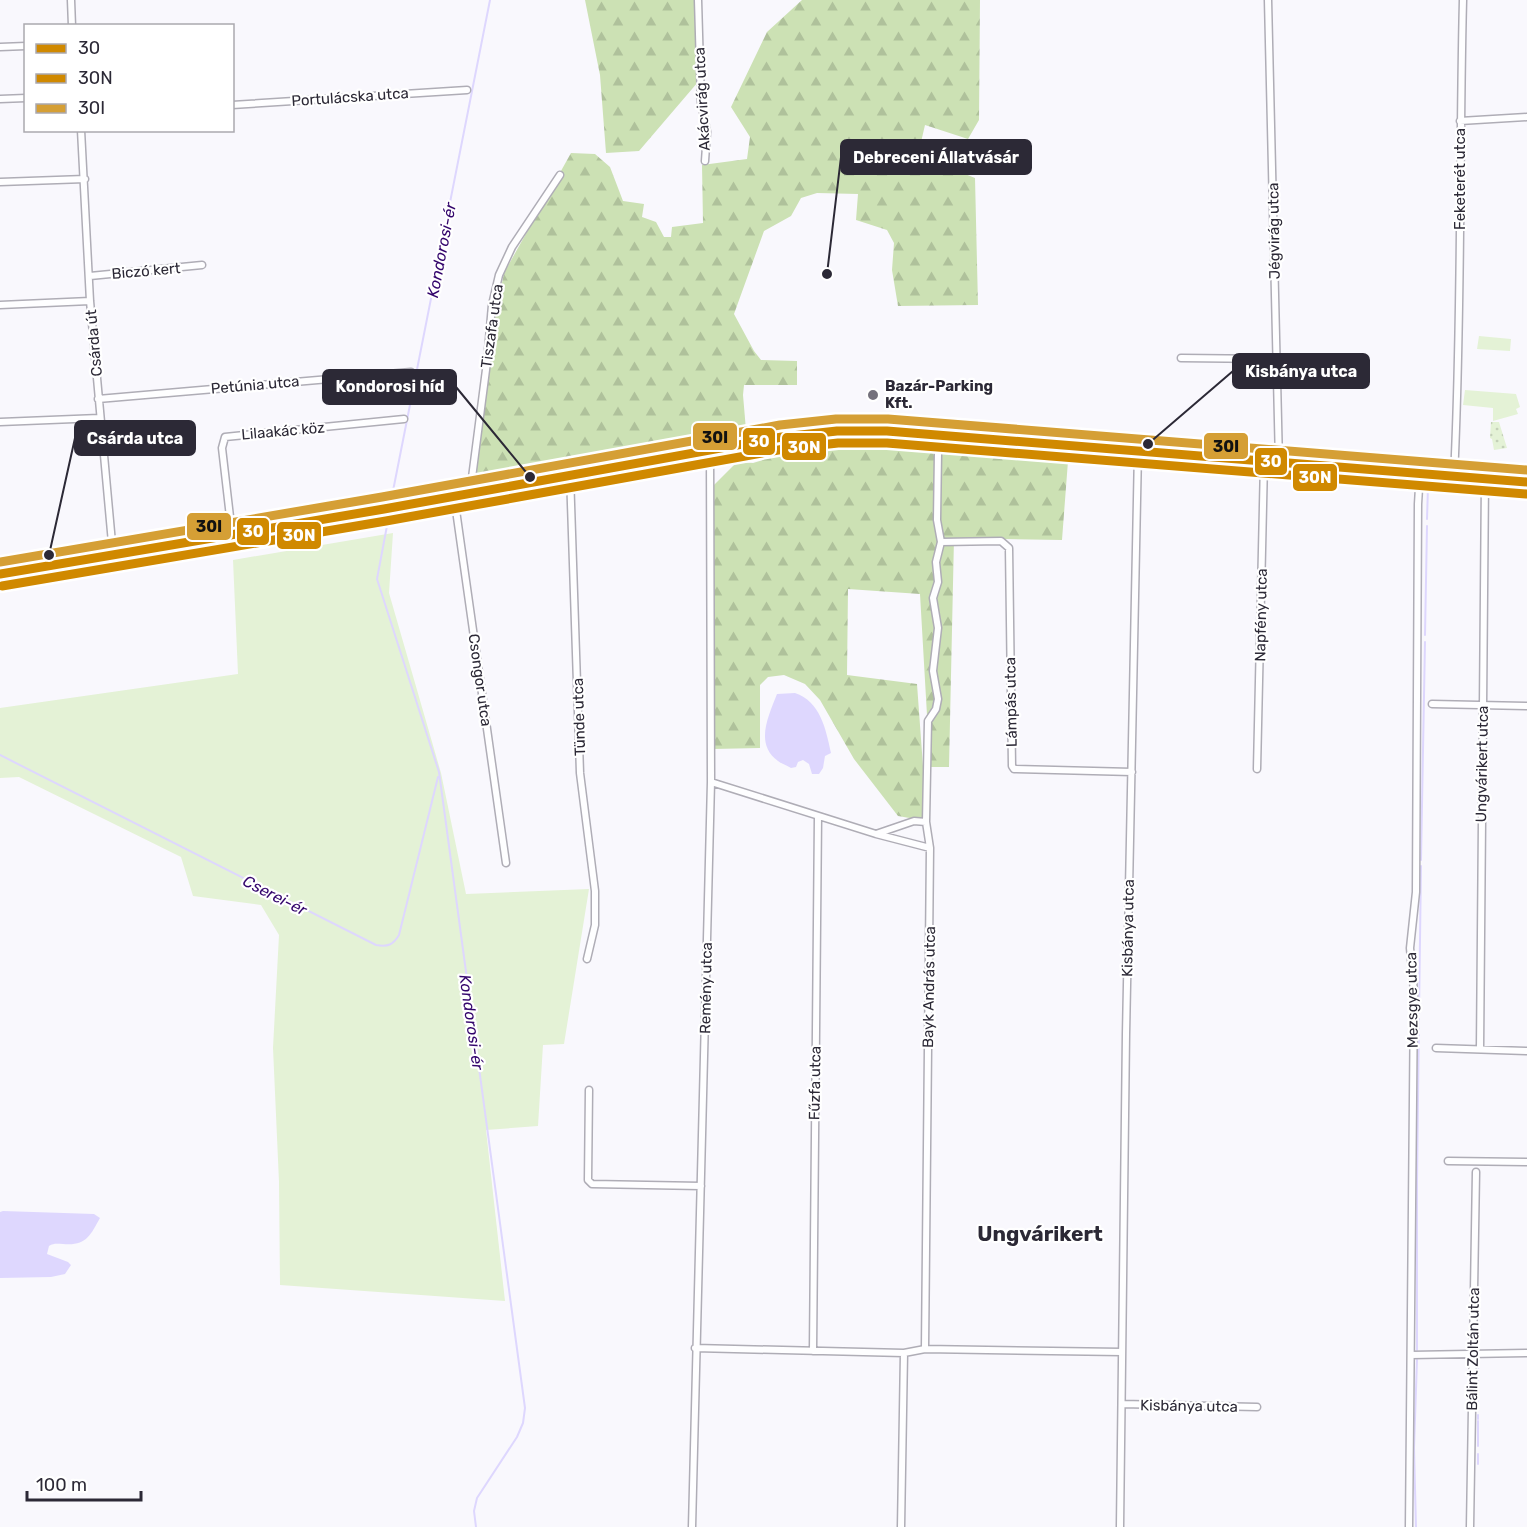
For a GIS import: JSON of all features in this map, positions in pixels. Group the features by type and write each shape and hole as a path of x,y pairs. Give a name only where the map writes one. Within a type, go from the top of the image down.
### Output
{"main road":[{"path":"0,574 782,437 837,431 887,431 1527,482"}],"street":[{"path":"71,0 72,24"},
{"name":"Akácvirág utca","path":"699,0 701,102 707,132 705,161"},
{"name":"Jégvirág utca","path":"1268,0 1279,463"},
{"name":"Feketerét utca","path":"1454,476 1459,359 1463,0"},
{"path":"0,47 24,46"},
{"name":"Portulácska utca","path":"234,105 467,90"},
{"path":"0,99 24,98"},
{"path":"1460,121 1527,117"},
{"name":"Csárda út","path":"81,132 90,302 113,554"},
{"name":"Tiszafa utca","path":"470,493 492,305 499,275 512,247 560,175"},
{"path":"0,182 85,179"},
{"name":"Biczó kert","path":"90,276 202,265"},
{"path":"0,305 90,302"},
{"path":"1181,358 1277,359"},
{"name":"Petúnia utca","path":"98,399 411,372"},
{"path":"0,422 99,418"},
{"name":"Lilaakác köz","path":"232,534 222,448 225,437 404,419"},
{"name":"Bayk András utca","path":"925,1349 930,848 926,822 928,721 936,709 938,699 933,671 938,628 933,598 938,582 936,562 941,542 937,520 936,436"},
{"name":"Remény utca","path":"692,1527 711,782 710,450"},
{"name":"Kisbánya utca","path":"1120,1527 1126,1034 1138,452"},
{"name":"Napfény utca","path":"1257,769 1264,462"},
{"name":"Mezsgye utca","path":"1409,1527 1414,992 1410,948 1416,892 1420,472"},
{"name":"Tünde utca","path":"570,474 580,773 595,891 595,925 587,959"},
{"name":"Ungvárikert utca","path":"1479,1049 1485,479"},
{"name":"Csongor utca","path":"453,496 506,863"},
{"name":"Lámpás utca","path":"941,542 1001,542 1006,544 1009,552 1012,766 1014,770 1132,772"},
{"path":"1432,704 1527,706"},
{"path":"711,782 876,834 930,848"},
{"name":"Fűzfa utca","path":"813,1351 818,816"},
{"path":"876,834 914,821 926,822"},
{"path":"1436,1048 1527,1051"},
{"path":"590,1090 588,1180 592,1184 701,1186"},
{"path":"1448,1161 1527,1162"},
{"name":"Bálint Zoltán utca","path":"1470,1527 1476,1172"},
{"path":"695,1348 904,1353 925,1349 1122,1352"},
{"path":"901,1527 904,1353"},
{"path":"1411,1355 1527,1353"},
{"name":"Kisbánya utca","path":"1122,1404 1257,1407"}],"green space":[{"path":"585,0 696,0 698,82 639,151 606,153 600,75"},
{"path":"802,0 980,0 979,120 968,139 925,125 918,155 975,178 978,305 898,306 892,270 894,243 887,230 856,220 858,194 817,193 801,198 791,216 764,231 734,314 761,360 797,361 797,385 744,385 746,430 474,476 488,353 504,273 571,153 595,154 610,167 623,201 644,204 642,217 656,222 664,237 671,237 672,227 703,223 702,165 747,159 750,137 731,107 767,32"},
{"path":"1479,336 1511,339 1510,351 1477,349"},
{"path":"1465,390 1516,394 1520,407 1516,409 1518,414 1493,421 1493,408 1463,405"},
{"path":"1491,422 1499,422 1507,448 1494,450 1490,438"},
{"path":"823,444 1068,461 1062,540 954,538 949,767 930,767 920,594 848,589 847,675 917,684 927,821 898,816 854,759 820,700 805,684 784,675 768,677 760,685 760,748 713,749 713,486 737,462 753,463 763,460 776,451"},
{"path":"1460,462 1527,467 1527,476 1463,471 1458,467"},
{"path":"393,533 389,593 441,773 466,894 589,889 564,1044 543,1045 538,1126 486,1130 505,1301 280,1285 279,1182 273,1048 279,935 261,905 193,896 181,857 19,777 0,778 0,708 238,674 233,560"}],"shaded area":[{"path":"795,693 804,697 816,709 827,735 831,753 825,756 823,768 819,774 812,774 809,764 803,760 798,762 796,767 791,768 781,763 771,754 767,746 765,738 767,720 777,694"},
{"path":"0,1212 94,1214 100,1218 90,1235 82,1241 49,1246 47,1254 71,1265 65,1274 51,1277 0,1278"}],"waterway":[{"name":"Kondorosi-ér","path":"391,501 490,0"},
{"path":"1427,519 1428,487"},
{"name":"Kondorosi-ér","path":"389,515 377,579 439,772 525,1408 523,1423 517,1437 477,1498 474,1511 476,1527"},
{"path":"1425,635 1427,526"},
{"path":"1421,860 1425,642"},
{"name":"Cserei-ér","path":"0,755 380,946 390,944 399,935 438,777"},
{"path":"1419,1013 1421,866"},
{"path":"1417,1350 1419,1019"},
{"path":"1416,1527 1414,1448 1417,1360"},
{"path":"1478,1367 1478,1384"},
{"path":"1478,1391 1478,1409"},
{"path":"1478,1421 1478,1446"},
{"path":"1478,1454 1478,1464"}],"transit line":[{"name":"30I","path":"0,562 382,497 780,425 836,419 888,419 1527,470"},
{"name":"30","path":"0,574 384,509 782,437 837,431 887,431 1527,482"},
{"name":"30N","path":"2,586 386,521 784,449 838,443 887,443 1526,494"}],"place":[{"name":"Debreceni Állatvásár","path":"827,274"},
{"name":"Bazár-Parking Kft.","path":"873,395"},
{"name":"Kisbánya utca","path":"1148,444"},
{"name":"Kondorosi híd","path":"530,477"},
{"name":"Csárda utca","path":"49,555"}],"district":[{"name":"Ungvárikert","path":"1040,1234"}]}
